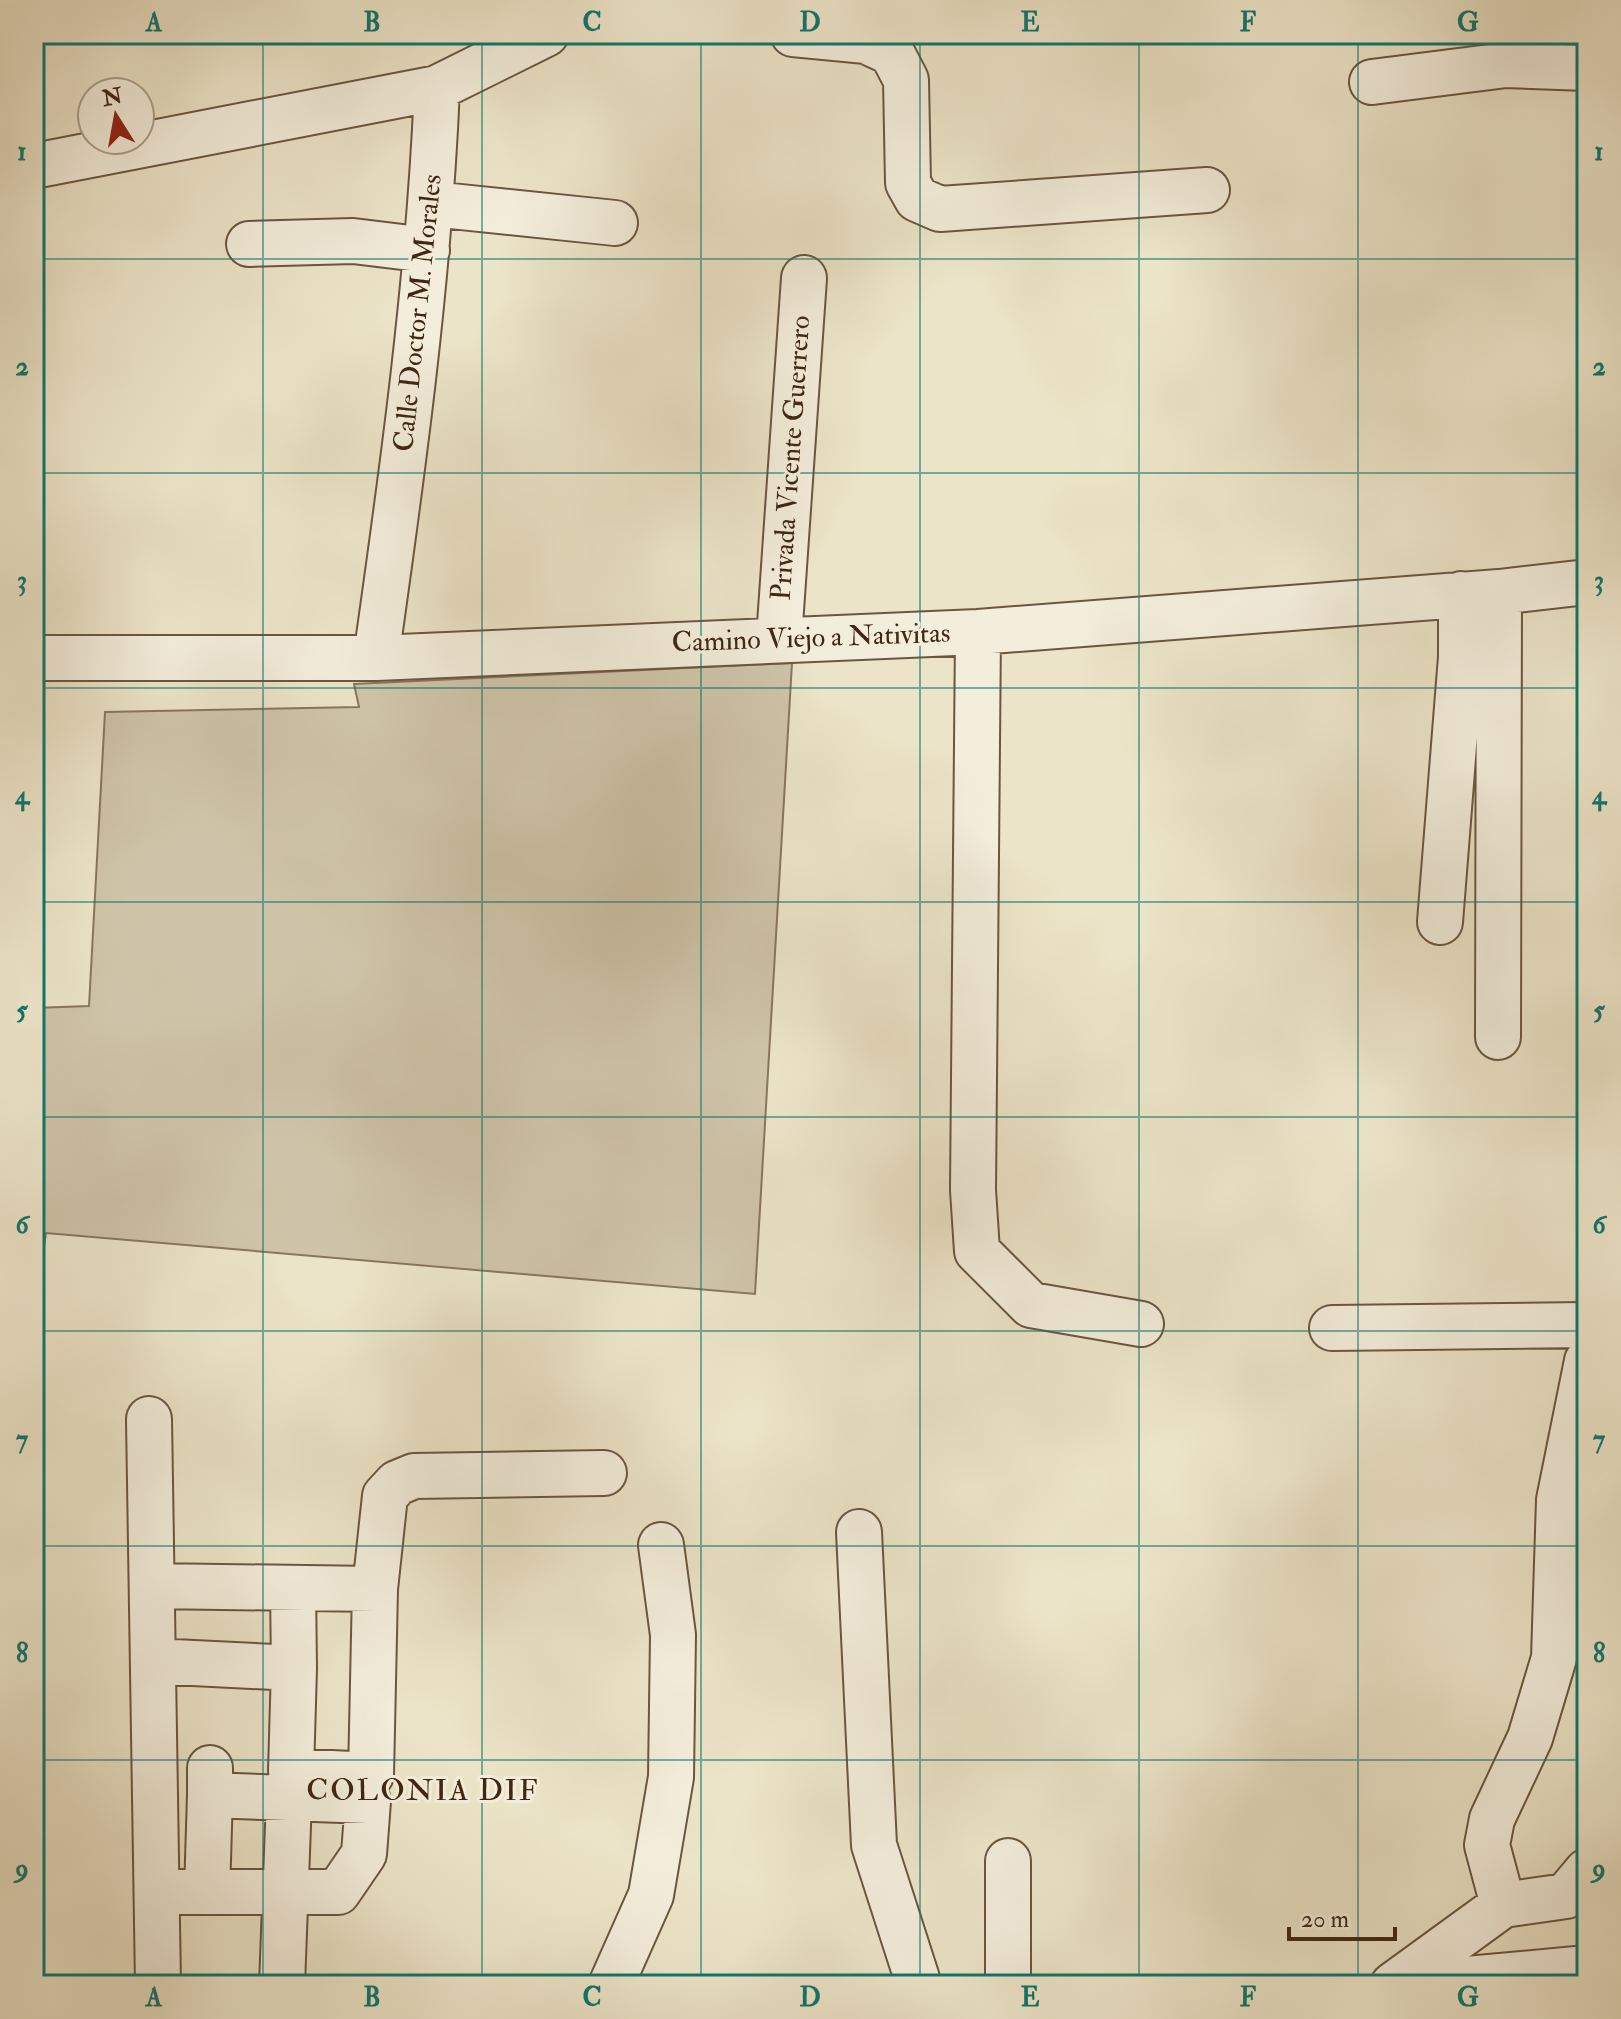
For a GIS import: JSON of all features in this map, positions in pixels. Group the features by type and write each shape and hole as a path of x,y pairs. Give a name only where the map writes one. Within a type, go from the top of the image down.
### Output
{"street":[{"path":"34,166 437,88 546,34"},
{"path":"793,34 866,41 892,53 906,80 908,183 917,199 940,209 1207,190"},
{"path":"1372,82 1506,65 1587,68"},
{"name":"Calle Doctor M. Morales","path":"376,658 418,355 432,204 437,88"},
{"path":"432,204 615,223"},
{"path":"249,244 353,241 427,250"},
{"name":"Privada Vicente Guerrero","path":"779,639 804,278"},
{"name":"Camino Viejo a Nativitas","path":"34,658 376,658 978,632 1587,582"},
{"path":"1440,922 1461,657 1480,593"},
{"path":"1480,593 1498,1037"},
{"path":"978,632 973,1174 977,1251 1031,1305 1141,1324"},
{"path":"1332,1328 1587,1325"},
{"path":"1503,1905 1487,1845 1492,1819 1530,1738 1554,1658 1587,1361"},
{"path":"149,1419 158,1985"},
{"path":"155,1765 210,1782 290,1785 371,1775 375,1589 385,1496 397,1483 414,1476 604,1473"},
{"path":"859,1532 874,1845 919,1985"},
{"path":"611,1985 651,1895 671,1777 673,1635 661,1545"},
{"path":"152,1586 375,1589"},
{"path":"282,1985 294,1668 293,1588"},
{"path":"153,1661 294,1668"},
{"path":"207,1892 210,1782"},
{"path":"157,1892 338,1892 364,1854 368,1801 290,1785"},
{"path":"1008,1861 1008,1985"},
{"path":"1393,1985 1503,1905 1566,1896 1587,1871"},
{"path":"1401,1985 1587,1968"}],"shaded area":[{"path":"792,663 755,1294 46,1233 34,1321 34,1008 89,1006 105,712 359,707 354,684"}],"district":[{"name":"COLONIA DIF","path":"423,1790"}]}
